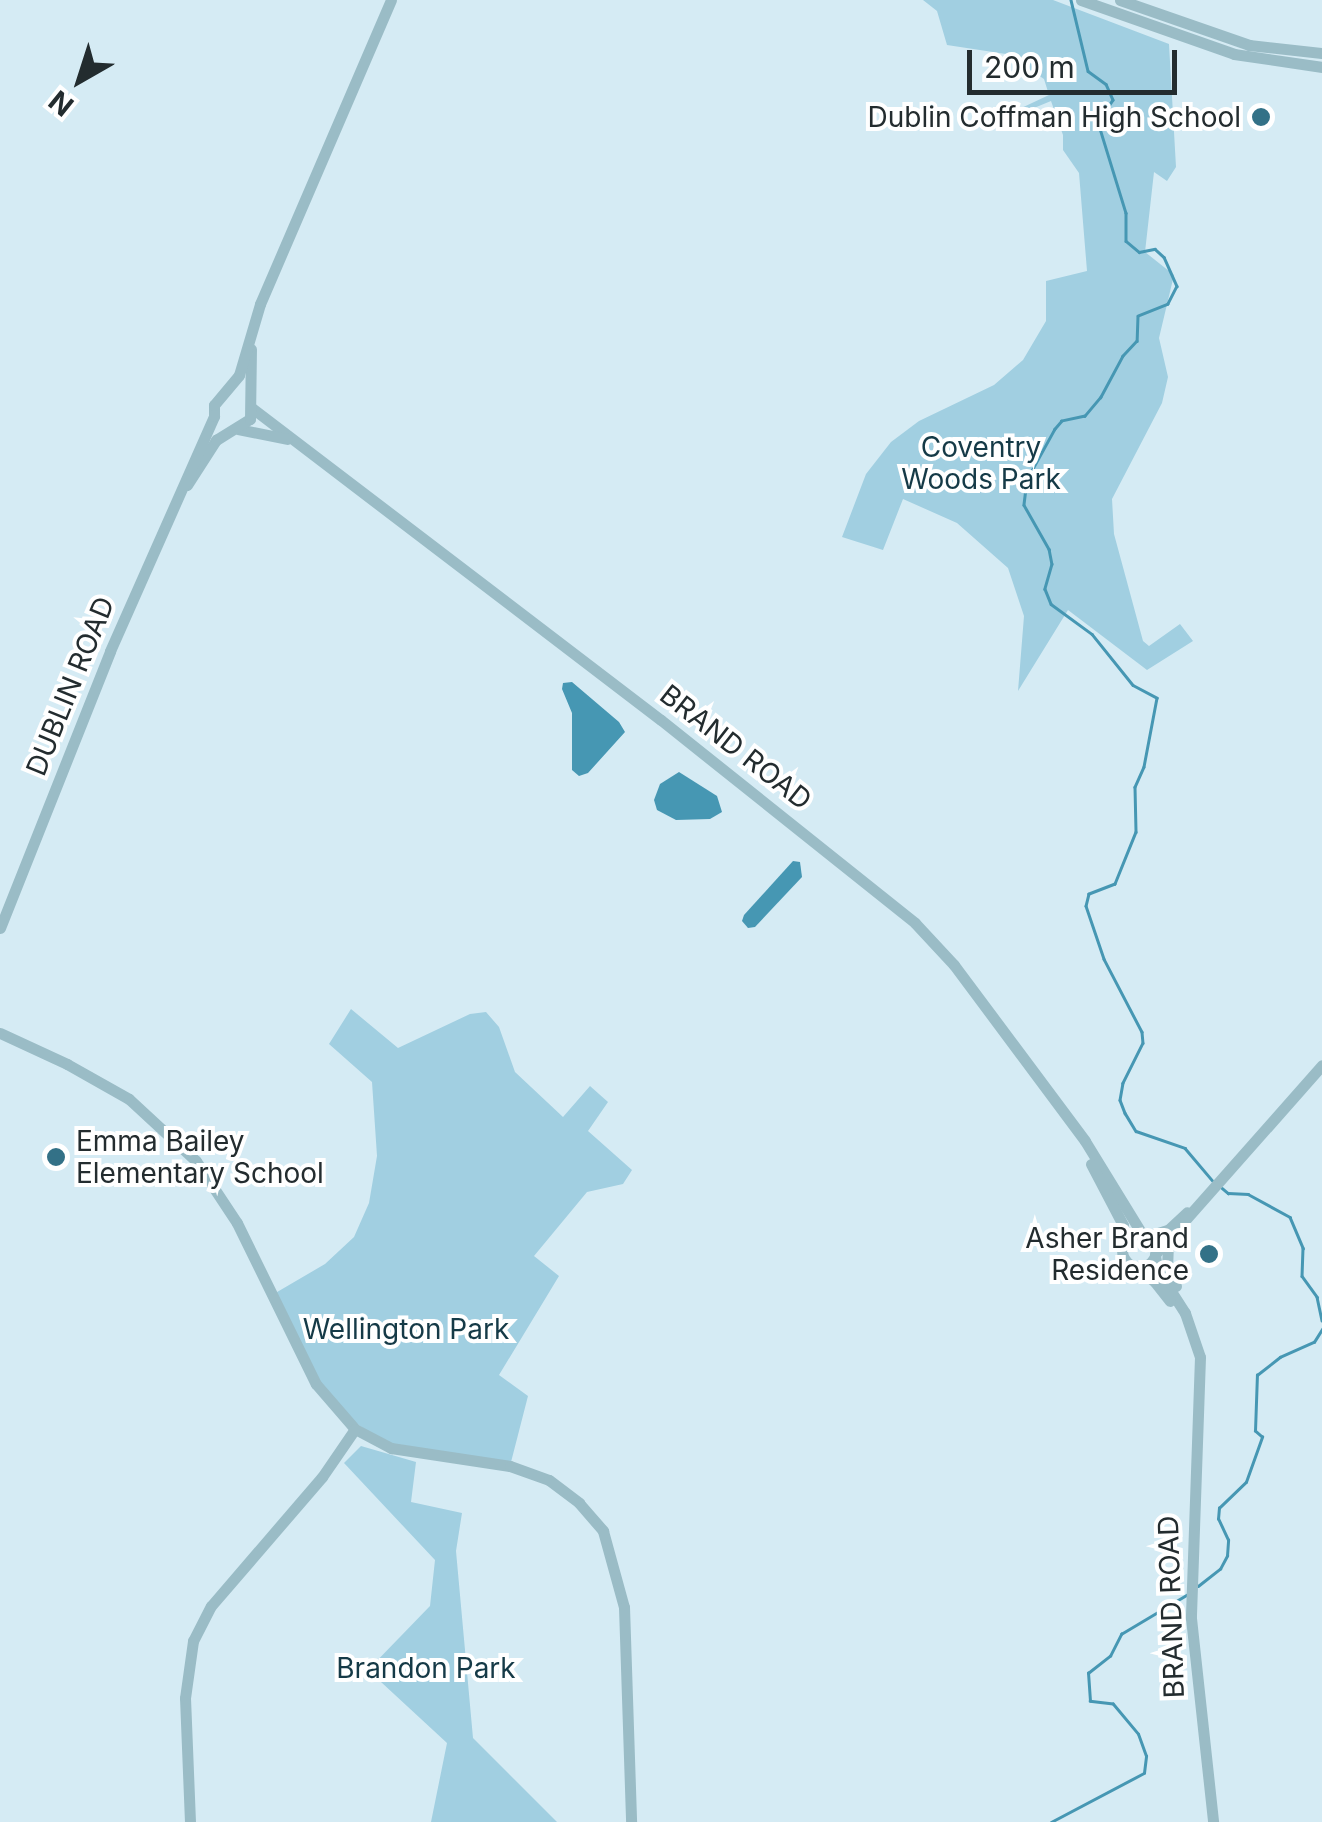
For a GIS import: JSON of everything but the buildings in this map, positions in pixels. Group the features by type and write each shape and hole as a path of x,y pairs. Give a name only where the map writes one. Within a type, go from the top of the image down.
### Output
{"main road":[{"path":"252,325 248,424 235,430 220,426 214,416 214,405 239,376 252,325 391,0"},
{"path":"1120,0 1249,45 1322,54"},
{"path":"1088,2 1234,54 1322,68"},
{"path":"225,393 238,392 250,403"},
{"name":"BRAND ROAD","path":"250,403 676,731 915,923 954,965 1078,1132 1145,1235"},
{"name":"DUBLIN ROAD","path":"0,928 167,519 214,416"},
{"name":"BRAND ROAD","path":"235,430 274,433 314,452"},
{"name":"DUBLIN ROAD","path":"167,519 211,446 235,430"},
{"path":"0,1034 67,1064 129,1100 196,1161 237,1223 316,1384 355,1429 390,1448 510,1466 549,1480 579,1502 602,1532 624,1607 631,1822"},
{"path":"1200,1204 1168,1230 1129,1237 1123,1255 1134,1266 1148,1264 1322,1065"},
{"name":"BRAND ROAD","path":"1078,1132 1123,1225 1124,1244"},
{"path":"1145,1235 1155,1255"},
{"name":"BRAND ROAD","path":"1168,1242 1167,1266 1186,1305 1185,1313"},
{"name":"BRAND ROAD","path":"1155,1255 1158,1271 1185,1313 1200,1356 1191,1606 1213,1822"},
{"name":"BRAND ROAD","path":"1134,1266 1155,1282 1172,1304 1189,1343 1200,1390"},
{"path":"190,1822 186,1698 192,1641 211,1606 322,1477 355,1429"}],"green space":[{"name":"Coventry Woods Park","path":"923,0 1053,0 1169,44 1176,167 1167,181 1154,172 1145,252 1174,275 1159,338 1168,377 1162,403 1112,499 1114,534 1143,641 1149,646 1180,624 1193,641 1147,670 1068,610 1018,691 1024,616 1008,568 957,523 903,499 883,550 842,537 866,474 891,442 919,421 994,385 1023,360 1046,321 1046,281 1087,271 1079,173 1063,150 1063,135 1051,101 1017,115 1015,111 1049,95 1044,79 1006,54 947,45 937,11"},
{"name":"Wellington Park","path":"351,1009 398,1048 470,1014 486,1012 499,1027 515,1072 563,1117 590,1086 608,1102 588,1131 632,1170 623,1184 587,1192 534,1256 559,1276 499,1375 528,1396 510,1466 391,1448 328,1403 272,1295 325,1264 354,1237 369,1203 377,1156 372,1082 329,1044"},
{"name":"Brandon Park","path":"361,1446 416,1462 411,1502 462,1513 456,1551 473,1738 557,1822 431,1822 447,1743 368,1670 430,1606 435,1560 344,1463"}],"shaded area":[{"path":"572,682 619,722 625,732 588,773 579,776 572,770 572,713 562,689 563,683"},
{"path":"679,772 717,796 722,812 710,819 676,820 657,810 654,800 660,784"},
{"path":"793,861 800,862 802,877 755,927 748,928 742,921 744,915"}],"waterway":[{"path":"1071,0 1088,71 1106,84 1113,100 1098,122 1126,213 1126,241 1139,252 1155,249 1164,257 1177,286 1168,304 1138,316 1137,341 1085,416 1062,421 1055,429 1027,480 1024,505 1049,549 1052,564 1045,589 1051,604 1092,634 1133,685 1157,698 1144,767 1135,787 1136,832 1115,884 1089,894 1086,906 1104,959 1142,1032 1143,1043 1123,1083 1120,1100 1125,1113 1136,1131 1185,1148 1212,1180"},
{"path":"1222,1188 1228,1193 1248,1194 1290,1217 1303,1248 1302,1276 1317,1297 1322,1320"},
{"path":"1198,1586 1220,1569 1227,1556 1228,1540 1218,1519 1219,1508 1246,1482 1262,1437 1255,1431 1257,1375 1280,1357 1314,1342 1322,1329"},
{"path":"1051,1822 1144,1773 1146,1756 1138,1734 1113,1704 1090,1701 1088,1673 1110,1656 1121,1634 1188,1594"}],"place":[{"name":"Dublin Coffman High School","path":"1261,117"},
{"name":"Emma Bailey Elementary School","path":"56,1157"},
{"name":"Asher Brand Residence","path":"1209,1254"}]}
